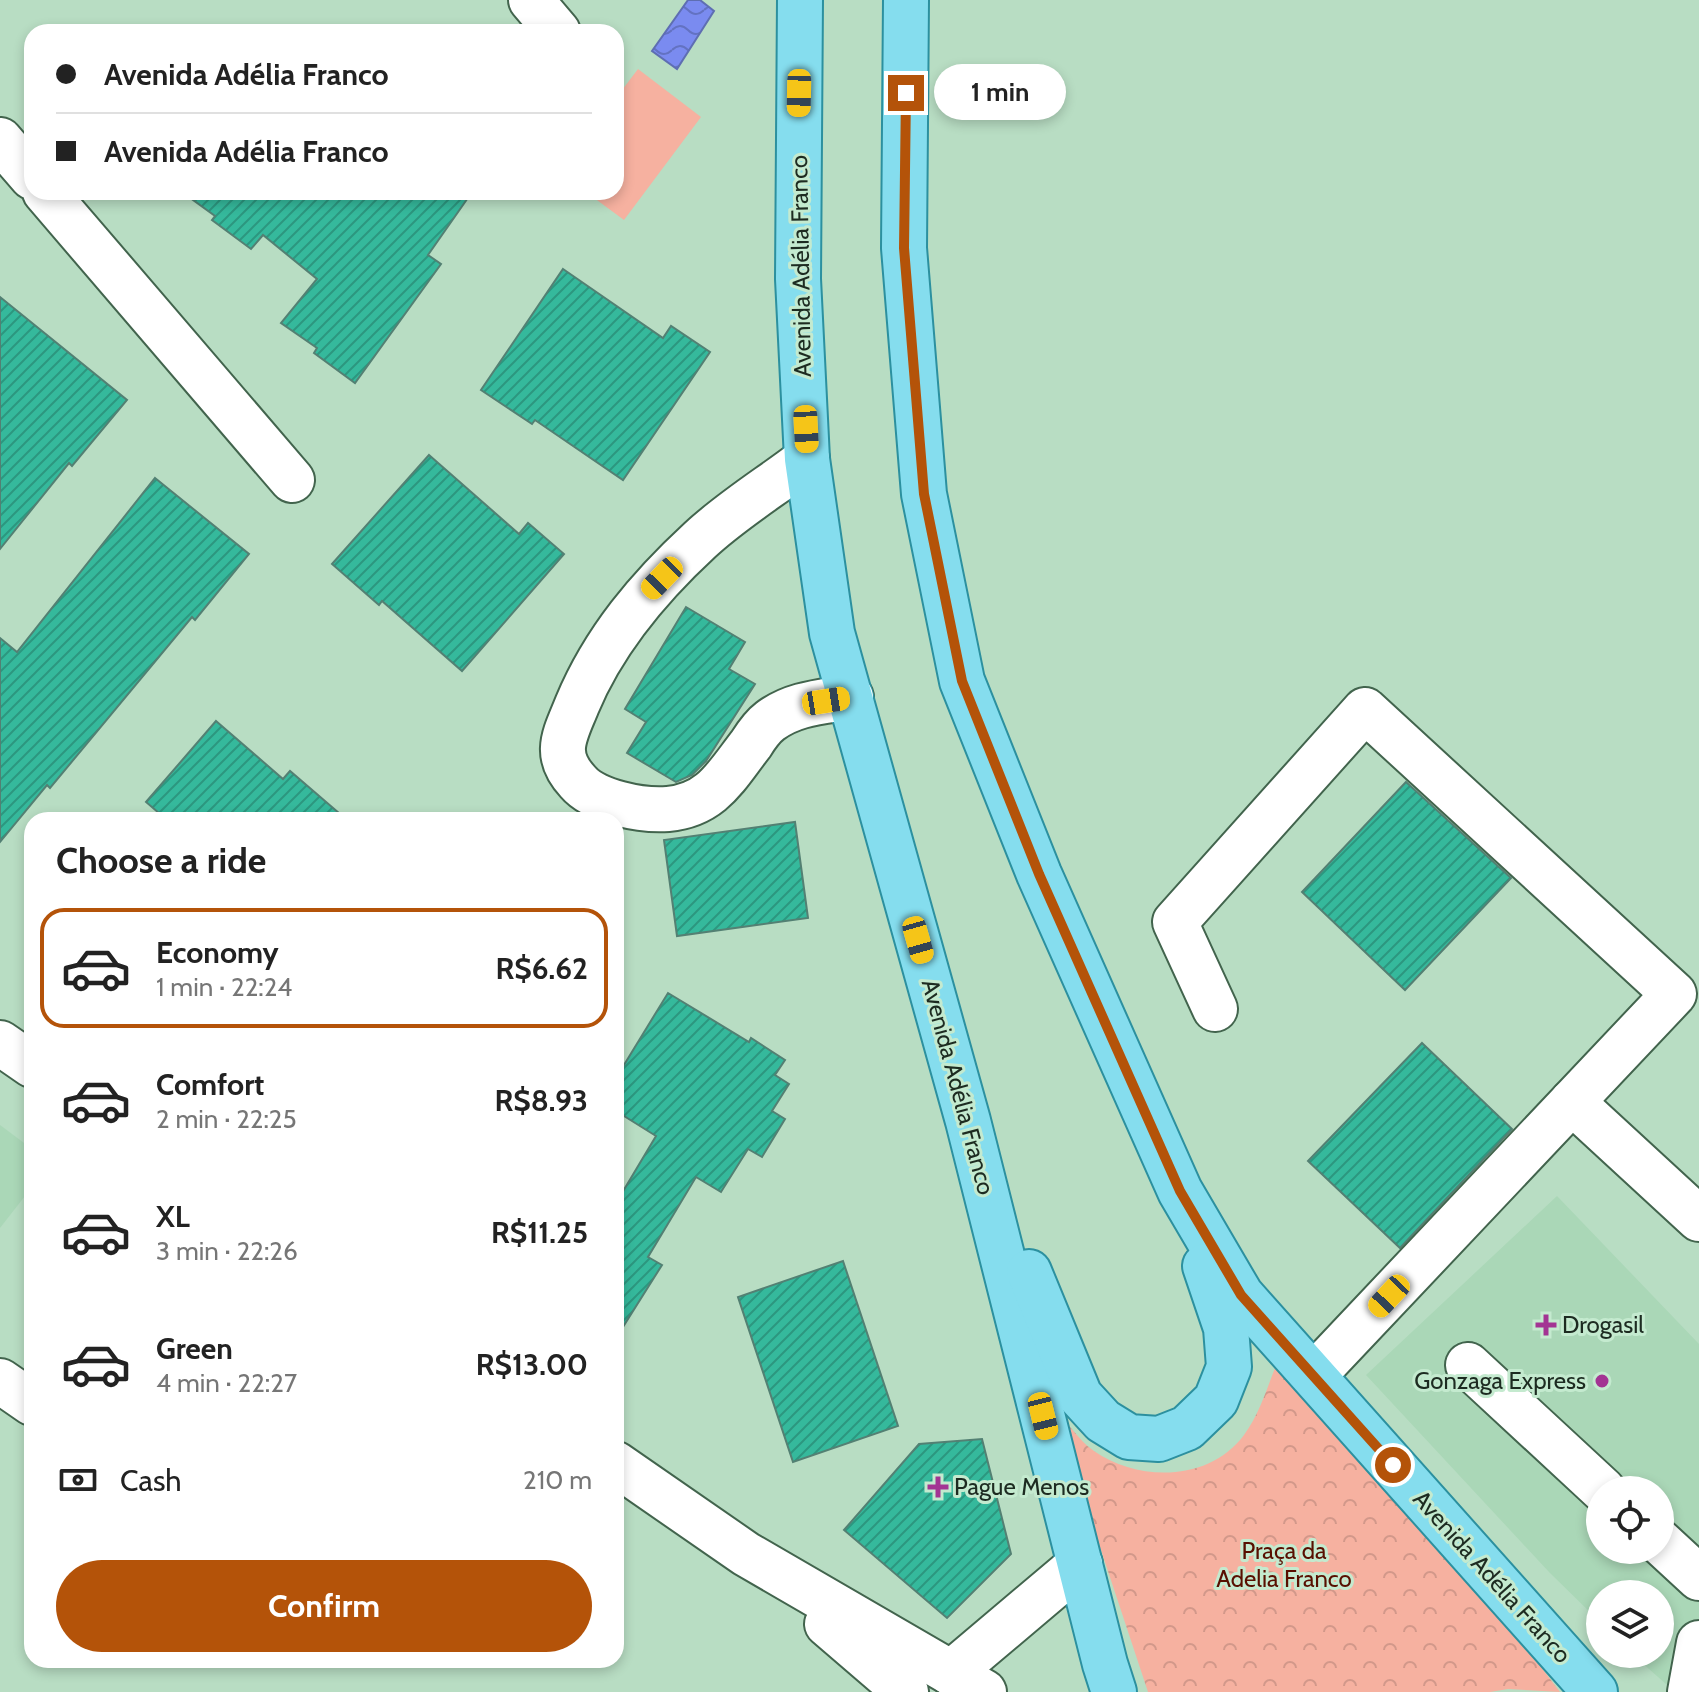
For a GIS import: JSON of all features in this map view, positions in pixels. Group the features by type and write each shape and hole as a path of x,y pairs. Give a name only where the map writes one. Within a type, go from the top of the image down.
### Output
{"main road":[{"name":"Avenida Adélia Franco","path":"800,0 798,279 807,459 832,633 968,1121 1114,1692"},
{"name":"Avenida Adélia Franco","path":"906,0 904,248 924,494 962,681 1047,865 1180,1191 1241,1295 1595,1692"},
{"path":"968,1121 1080,1396 1103,1421 1129,1437 1159,1439 1187,1428 1216,1400 1229,1367 1226,1328 1180,1191"}],"street":[{"path":"531,0 551,24"},
{"path":"0,140 24,168"},
{"path":"52,200 292,480"},
{"path":"807,459 701,538 642,598 592,670 561,743 568,771 587,792 613,802 665,809 692,805 710,795 767,723 801,705 851,697"},
{"path":"1215,1009 1175,922 1365,710 1686,1006 1572,1102 1314,1375"},
{"path":"0,1043 24,1060"},
{"path":"1572,1102 1699,1219"},
{"path":"1468,1365 1588,1476"},
{"path":"0,1381 24,1398"},
{"path":"624,1470 746,1554 968,1683 1080,1564"},
{"path":"746,1554 906,1692"},
{"path":"1674,1555 1699,1578"},
{"path":"1690,1692 1699,1643"}],"shaded area":[{"path":"0,1125 24,1143 24,1197 0,1228"},
{"path":"1557,1196 1699,1344 1699,1692 1675,1692 1648,1668 1674,1668 1674,1580 1586,1580 1586,1608 1366,1375"}],"green space":[{"path":"638,69 701,117 624,220 597,200 624,200 624,87"},
{"name":"Praça da Adelia Franco","path":"1275,1368 1501,1614 1560,1692 1508,1689 1490,1692 1148,1692 1053,1405 1083,1441 1112,1461 1152,1472 1193,1469 1212,1462 1244,1435 1258,1411"}],"water":[{"path":"688,0 700,0 714,11 677,69 652,51"}],"building":[{"path":"193,200 466,200 428,255 441,264 355,383 314,353 317,348 281,323 317,279 263,235 251,249 212,220 215,216"},
{"path":"563,269 663,338 671,326 710,352 623,480 535,420 532,424 481,390"},
{"path":"0,297 127,400 72,466 69,463 0,549"},
{"path":"429,455 519,534 528,523 564,554 462,671 382,601 379,605 332,564"},
{"path":"155,478 249,554 195,620 192,617 50,788 47,785 0,842 0,638 17,652"},
{"path":"686,607 745,642 729,669 755,684 706,761 692,775 676,782 627,753 646,722 625,709"},
{"path":"216,721 283,779 290,771 338,812 158,812 146,802"},
{"path":"1406,782 1511,878 1405,990 1302,892"},
{"path":"795,822 808,918 677,936 664,840"},
{"path":"668,993 785,1060 775,1075 789,1084 772,1111 785,1119 762,1157 748,1149 721,1192 696,1177 648,1257 662,1265 624,1325 624,1190 656,1136 624,1116 624,1065"},
{"path":"1422,1043 1512,1129 1400,1248 1308,1161"},
{"path":"843,1261 898,1426 793,1462 738,1297"},
{"name":"Pague Menos","path":"982,1439 1011,1554 947,1618 844,1530 919,1444"}],"place":[{"name":"Drogasil","path":"1546,1325"},
{"name":"Gonzaga Express","path":"1602,1381"},
{"name":"Pague Menos","path":"938,1487"}],"route":[{"path":"906,93 904,248 924,494 962,681 1039,874 1180,1191 1241,1295 1393,1465"}]}
